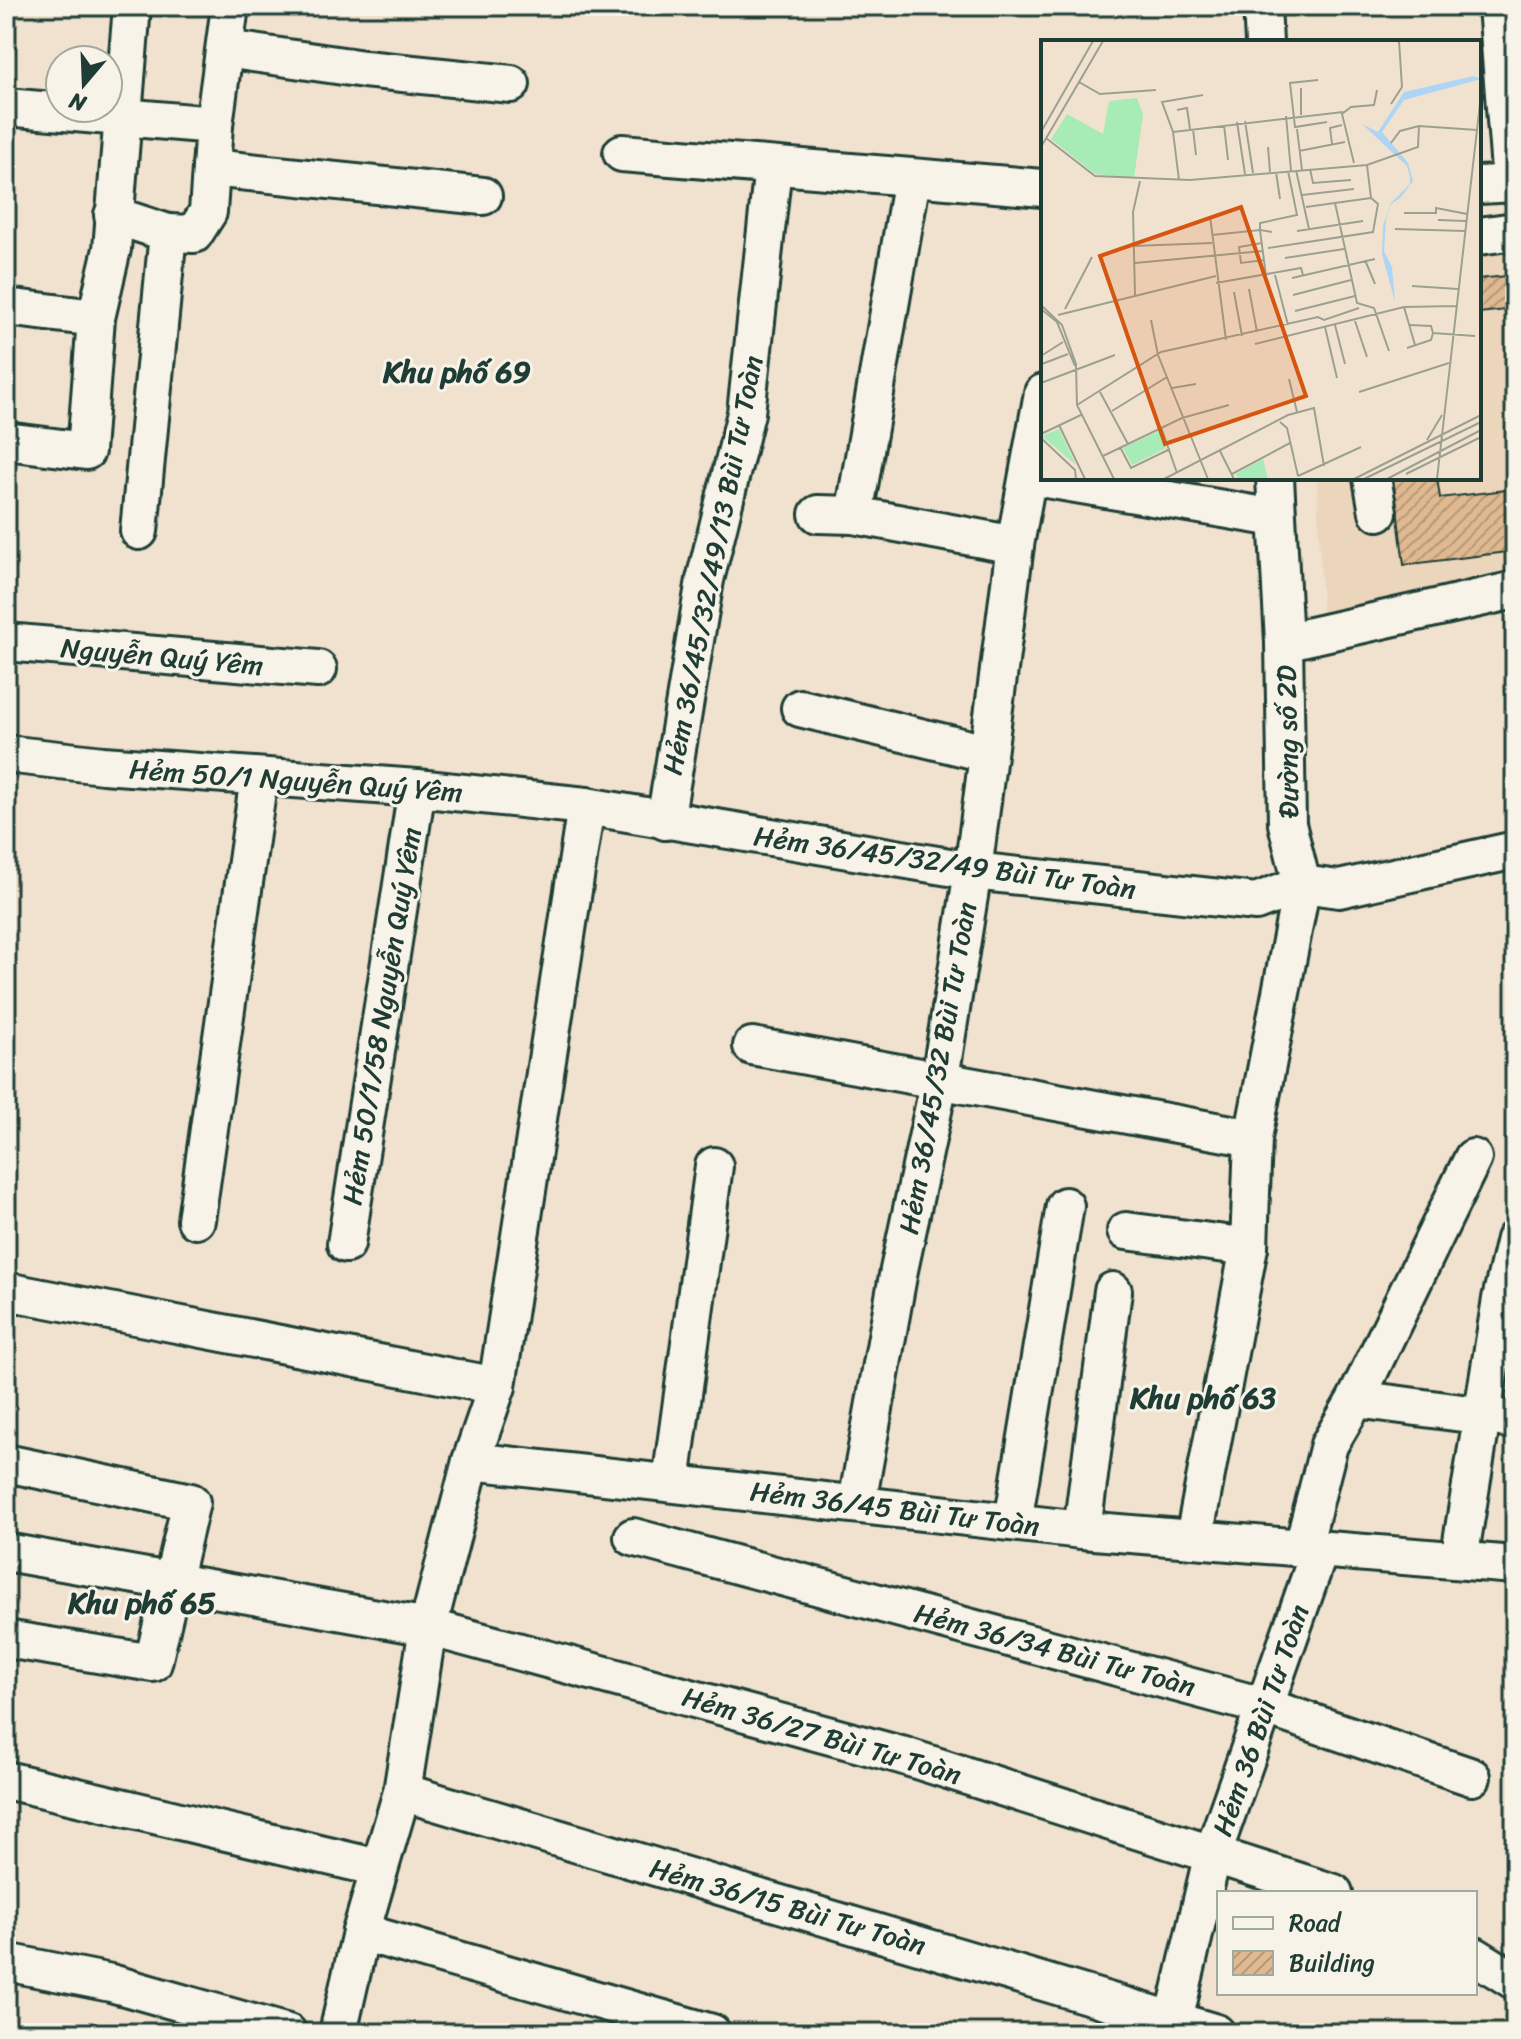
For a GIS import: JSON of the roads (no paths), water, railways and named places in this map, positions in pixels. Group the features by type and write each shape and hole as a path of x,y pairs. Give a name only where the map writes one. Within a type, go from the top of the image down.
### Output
{"street":[{"path":"132,6 124,118 214,125"},
{"path":"113,215 168,233 194,234 208,212 214,125 230,6"},
{"path":"1262,6 1264,40"},
{"path":"1497,6 1502,184"},
{"path":"225,49 364,69 511,84"},
{"path":"6,107 44,111"},
{"path":"6,441 86,451 96,318 112,249 123,124"},
{"path":"622,153 1041,188"},
{"name":"Hẻm 36/45/32/49/13 Bùi Tư Toàn","path":"665,821 705,580 746,413 773,166"},
{"path":"211,168 483,196"},
{"path":"854,515 912,178"},
{"path":"1481,236 1515,231"},
{"path":"139,531 168,233"},
{"path":"6,307 96,318"},
{"name":"Hẻm 36/45/32 Bùi Tư Toàn","path":"857,1503 899,1270 940,1078 973,871 1015,545 1041,405"},
{"path":"1029,476 1041,478"},
{"path":"1053,480 1276,518"},
{"name":"Đường số 2D","path":"1275,480 1284,642 1287,824 1302,884"},
{"path":"818,514 854,515 1015,545"},
{"path":"1284,642 1515,590"},
{"name":"Nguyễn Quý Yêm","path":"6,642 318,669"},
{"path":"800,708 986,753"},
{"name":"Hẻm 50/1 Nguyễn Quý Yêm","path":"6,754 417,788 586,806"},
{"path":"196,1220 259,777"},
{"name":"Hẻm 50/1/58 Nguyễn Quý Yêm","path":"346,1244 417,788"},
{"path":"338,2033 361,1932 402,1792 428,1627 471,1461 497,1386 586,806"},
{"name":"Hẻm 36/45/32/49 Bùi Tư Toàn","path":"586,806 973,871 1256,902 1302,884"},
{"path":"1194,1538 1249,1247 1253,1138 1302,884 1339,889 1515,850"},
{"path":"752,1046 940,1078 1253,1138"},
{"name":"Hẻm 36 Bùi Tư Toàn","path":"1173,2026 1213,1853 1266,1707 1312,1548 1329,1445 1356,1399 1473,1158"},
{"path":"671,1482 714,1166"},
{"path":"1013,1522 1065,1206"},
{"path":"1126,1231 1249,1247"},
{"path":"1459,1560 1499,1418 1515,1239"},
{"path":"6,1291 497,1386"},
{"path":"1082,1530 1113,1291"},
{"path":"1356,1399 1499,1418"},
{"name":"Hẻm 36/45 Bùi Tư Toàn","path":"471,1461 1082,1530 1515,1565"},
{"path":"6,1463 191,1502 153,1663 6,1639"},
{"name":"Hẻm 36/34 Bùi Tư Toàn","path":"633,1537 1266,1707 1472,1777"},
{"name":"Hẻm 36/27 Bùi Tư Toàn","path":"6,1552 428,1627 901,1755 1328,1891"},
{"path":"6,1780 379,1868"},
{"name":"Hẻm 36/15 Bùi Tư Toàn","path":"402,1792 1173,2026 1216,2033"},
{"path":"361,1932 712,2033"},
{"path":"1477,1957 1515,1981"},
{"path":"6,1962 111,1983 288,2033"}],"district":[{"name":"Khu phố 69","path":"457,372"},
{"name":"Khu phố 63","path":"1203,1398"},
{"name":"Khu phố 65","path":"142,1603"}]}
